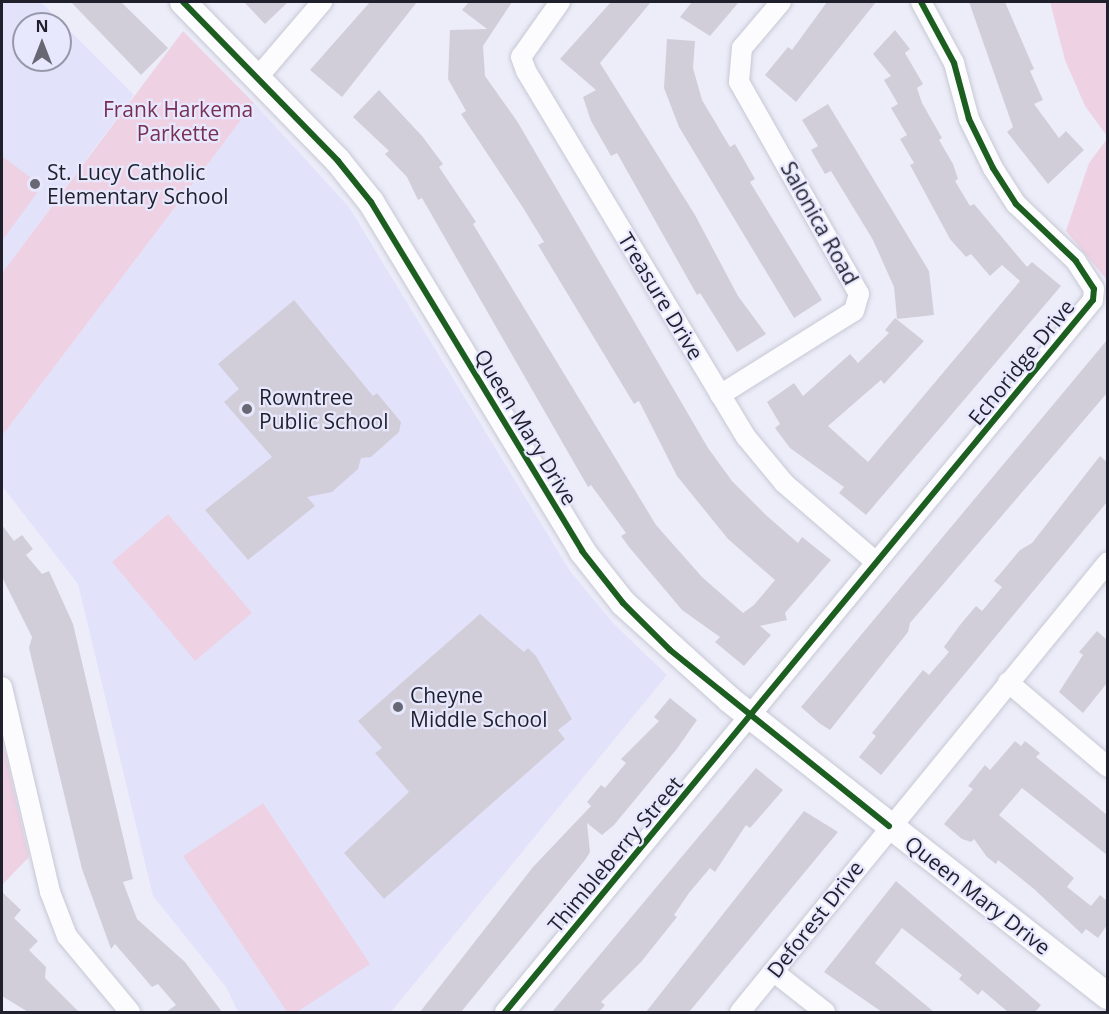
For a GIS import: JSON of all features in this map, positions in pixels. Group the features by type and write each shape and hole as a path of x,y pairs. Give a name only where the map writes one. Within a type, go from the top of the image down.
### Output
{"street":[{"name":"Queen Mary Drive","path":"183,2 258,77 371,202 596,571 660,641 889,826 1107,996"},
{"path":"258,77 322,2"},
{"name":"Treasure Drive","path":"560,2 521,57 526,71 746,437 784,483 876,562"},
{"name":"Salonica Road","path":"720,395 854,311 859,294 856,282 738,82 742,48 781,2"},
{"name":"Echoridge Drive","path":"751,716 1093,300 1094,289 1076,261 1016,204 993,168 969,119 954,63 921,2"},
{"name":"Deforest Drive","path":"740,1012 889,826 1107,562"},
{"path":"1008,682 1107,767"},
{"path":"2,687 50,892 67,936 130,1012"},
{"name":"Thimbleberry Street","path":"505,1012 751,716"},
{"path":"774,972 825,1012"}],"shaded area":[{"name":"St. Lucy Catholic Elementary School","path":"2,2 41,2 51,12 12,12 12,72 72,72 72,33 134,95 2,273"},
{"path":"254,103 349,207 570,571 614,624 667,675 391,1012 238,1012 226,987 153,896 78,584 2,486 2,436"}],"green space":[{"path":"1050,2 1107,2 1107,136 1085,106 1065,60"},
{"name":"Frank Harkema Parkette","path":"183,31 254,103 2,436 2,273"},
{"path":"1107,139 1107,280 1066,231 1089,163"},
{"path":"2,156 42,186 2,241"},
{"path":"168,514 252,613 195,661 112,562"},
{"path":"2,739 29,857 2,885"},
{"path":"263,803 370,964 297,1012 287,1012 183,856"}],"building":[{"path":"71,2 121,2 168,48 141,75"},
{"path":"244,2 288,2 265,24"},
{"path":"370,2 417,2 342,97 310,70"},
{"path":"469,2 512,2 483,46 485,76 517,121 708,448 732,481 767,516 798,543 802,537 831,560 785,613 787,620 760,626 771,635 744,666 715,642 720,637 682,610 621,536 626,533 591,485 588,487 422,198 418,200 407,177 385,154 389,151 353,117 379,90 422,136 443,164 439,167 476,222 473,224 656,525 702,577 743,613 754,605 775,580 728,539 677,476 639,401 634,404 538,245 544,242 461,114 466,111 448,79 450,30 487,29 462,10"},
{"path":"611,2 651,2 600,63 695,215 738,296 766,334 737,352 700,293 697,295 617,153 611,156 591,121 583,97 596,90 560,59"},
{"path":"692,2 739,2 710,36 680,17"},
{"path":"827,2 876,2 796,102 765,75 788,47 792,50"},
{"path":"969,2 1005,2 1034,69 1030,71 1043,100 1034,104 1059,138 1066,131 1084,150 1048,184 1007,132 1013,127"},
{"path":"895,30 910,49 905,53 923,84 917,88 922,103 942,138 939,140 953,164 958,179 955,181 970,206 974,204 1027,267 1032,262 1061,286 866,515 839,493 844,487 790,448 775,428 780,424 767,402 794,383 803,396 850,354 858,363 889,333 885,330 895,318 924,341 884,384 881,380 828,426 868,462 1020,281 1002,265 990,276 971,254 966,257 950,239 910,165 914,163 900,139 907,135 891,108 898,104 884,80 891,76 873,54"},
{"path":"667,39 695,41 693,68 702,100 730,147 735,144 755,179 750,182 822,300 794,318 679,127 664,88"},
{"path":"828,104 929,271 934,315 897,319 894,287 873,240 831,171 825,174 811,150 818,146 802,120"},
{"path":"294,300 373,396 377,393 401,422 399,432 371,457 361,458 358,469 332,492 307,497 315,506 248,560 205,510 272,457 224,402 239,389 218,364"},
{"path":"1107,340 1107,393 910,623 908,632 830,730 819,723 801,707"},
{"path":"1100,456 1107,462 1107,502 881,775 859,757 876,736 872,733 923,670 929,675 949,652 944,647 960,625 976,606 982,611 1002,587 994,581 1020,550 1032,543"},
{"path":"2,525 14,541 22,535 33,549 26,555 42,574 49,571 73,624 133,879 123,882 137,919 185,962 222,1012 166,1012 176,1005 158,984 152,987 115,944 111,949 82,869 29,648 32,637 2,577"},
{"path":"480,614 524,652 528,648 536,656 572,719 558,730 565,739 384,899 344,853 409,792 375,753 382,748 358,721"},
{"path":"1097,631 1107,640 1107,683 1083,713 1059,692 1083,655 1079,652"},
{"path":"670,698 697,720 676,750 614,825 602,835 587,823 590,852 585,860 461,1012 420,1012 533,867 591,806 587,802 601,785 605,788 626,763 621,759 659,721 654,717"},
{"path":"1015,741 1021,746 1025,741 1040,753 1036,757 1107,815 1107,855 1022,788 999,815 1074,878 1067,887 1091,906 1100,895 1107,901 1107,925 1098,938 1086,929 1082,934 1034,889 998,860 996,864 987,857 974,839 971,842 962,839 944,824 973,789 968,786 985,765 990,770"},
{"path":"756,768 783,790 750,828 746,825 715,872 710,868 689,893 674,915 677,917 641,962 601,1002 605,1005 599,1012 552,1012"},
{"path":"804,811 838,832 689,1012 646,1012"},
{"path":"896,881 1041,1005 1035,1012 1008,1012 982,990 978,995 959,979 962,975 902,928 875,963 934,1012 882,1012 824,972"},
{"path":"2,892 21,910 14,918 38,941 29,950 46,967 45,978 79,1012 28,1012 2,996"}],"cycle path":[{"path":"183,2 338,161 371,202 582,551 623,603 670,650 889,826"},
{"path":"505,1012 1093,300 1094,289 1076,261 1016,204 993,168 969,119 954,63 921,2"}],"place":[{"name":"St. Lucy Catholic Elementary School","path":"35,184"},
{"name":"Rowntree Public School","path":"247,409"},
{"name":"Cheyne Middle School","path":"398,707"}]}
